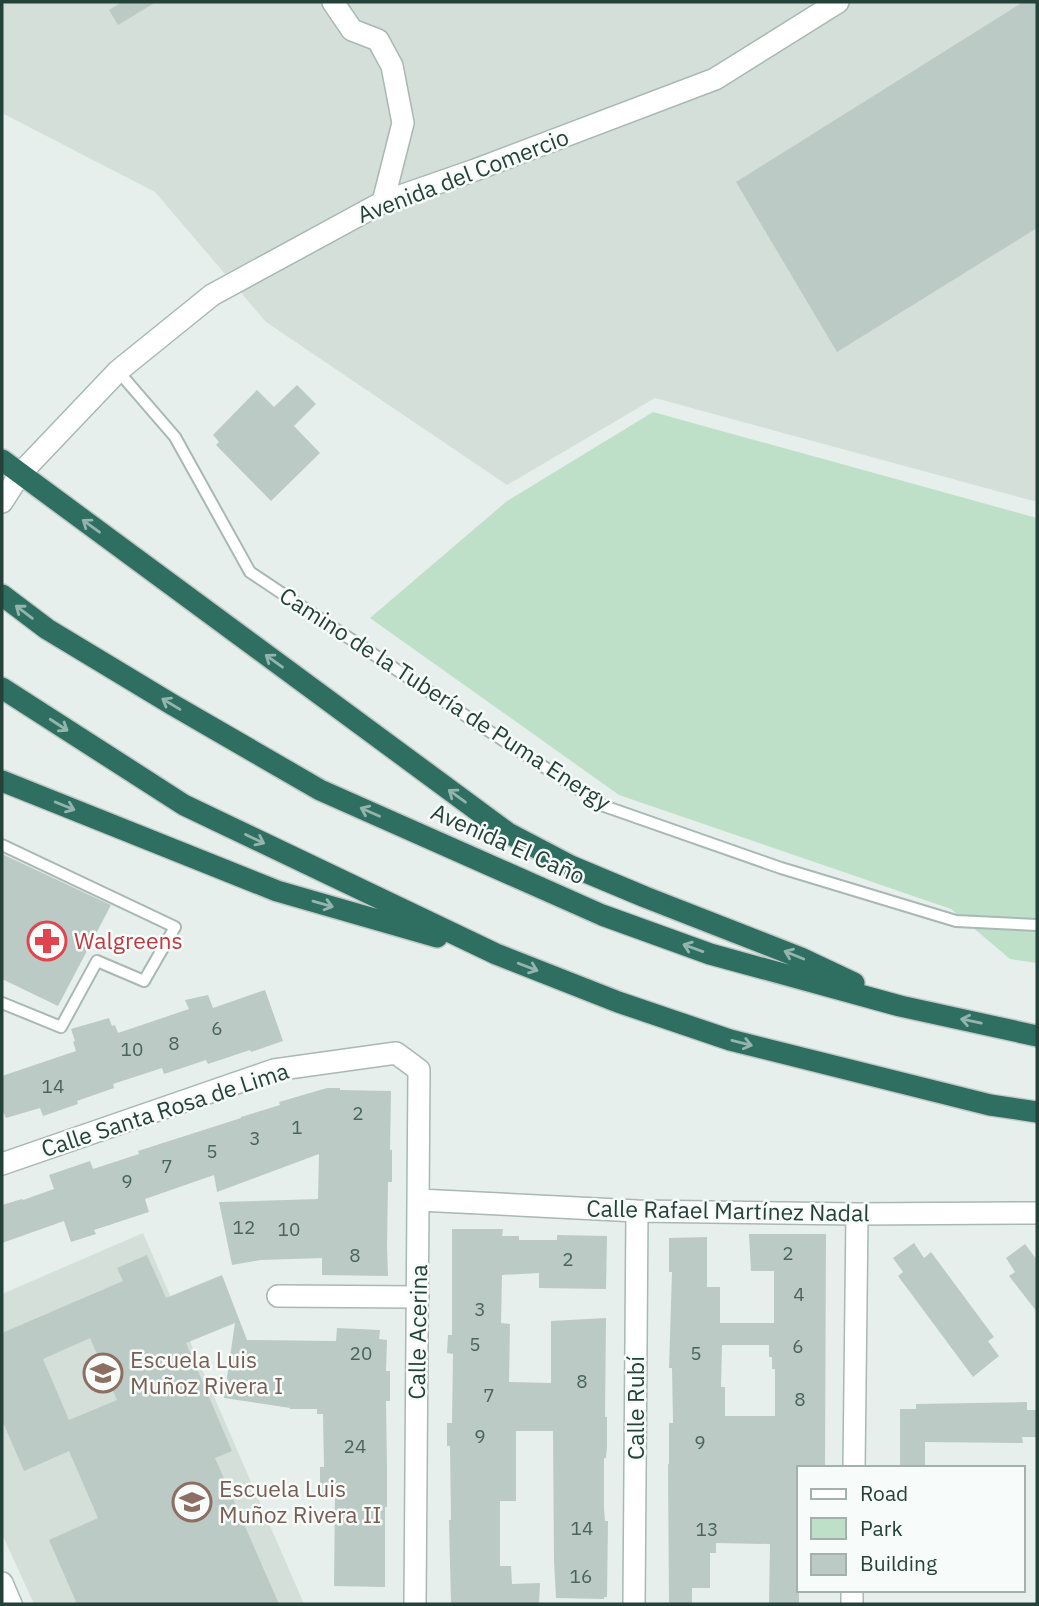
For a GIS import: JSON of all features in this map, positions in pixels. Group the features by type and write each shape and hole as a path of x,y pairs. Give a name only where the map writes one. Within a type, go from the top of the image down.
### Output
{"highway":[{"path":"2,460 508,833 571,866 801,958 900,1006"},
{"name":"Avenida El Caño","path":"2,595 47,629 320,790 602,915 710,954 900,1006 1037,1036"},
{"path":"2,688 184,805 496,954 618,1003 730,1040 990,1105 1037,1112"},
{"path":"2,780 277,891 496,954"}],"street":[{"path":"333,2 352,30 378,40 392,66 403,123 383,202"},
{"name":"Avenida del Comercio","path":"2,502 20,474 118,370 212,295 383,202 715,79 838,2"},
{"name":"Calle Santa Rosa de Lima","path":"2,1164 274,1070 396,1052 410,1063"},
{"name":"Calle Acerina","path":"410,1063 419,1070 415,1604"},
{"name":"Calle Rafael Martínez Nadal","path":"419,1200 637,1211 1037,1213"},
{"name":"Calle Rubí","path":"634,1604 637,1211"},
{"path":"854,1466 857,1214"},
{"path":"278,1296 418,1297"},
{"path":"2,1583 11,1604"}],"lane":[{"name":"Camino de la Tubería de Puma Energy","path":"118,370 175,437 250,572 604,806 780,868 956,921 1037,925"},
{"path":"2,845 174,927 144,982 97,961 61,1027 2,1003"}],"shaded area":[{"path":"2,2 1037,2 1037,502 655,398 507,485 266,322 155,192 2,113"},
{"name":"Escuela Luis Muñoz Rivera I","path":"143,1233 304,1604 34,1604 2,1534 2,1294"}],"green space":[{"path":"653,412 1037,518 1037,963 1010,959 951,909 619,795 370,618 507,501"}],"building":[{"path":"122,2 156,2 118,25 109,10"},
{"path":"1023,2 1037,2 1037,228 837,352 736,182"},
{"path":"297,385 316,404 294,426 320,453 271,501 216,445 219,442 213,435 257,390 274,407"},
{"name":"Walgreens","path":"2,854 111,905 58,1006 2,979"},
{"path":"265,990 283,1041 208,1064 206,1060 164,1074 162,1068 113,1084 114,1088 43,1116 40,1108 6,1118 2,1109 2,1076 76,1051 71,1029 109,1018 118,1033 189,1009 185,1000 208,995 213,1008"},
{"path":"327,1088 391,1091 392,1182 388,1182 388,1276 322,1275 322,1258 261,1260 232,1265 219,1202 318,1199 319,1154 217,1192 214,1175 145,1199 149,1212 94,1230 96,1234 71,1242 64,1221 2,1243 2,1205 54,1189 49,1175 90,1161 93,1169 139,1154 138,1151 280,1105 279,1102"},
{"path":"452,1229 503,1229 502,1236 519,1236 519,1240 557,1240 557,1235 607,1236 606,1289 539,1288 539,1273 502,1275 501,1323 510,1324 509,1382 551,1383 551,1321 606,1318 607,1446 604,1458 604,1508 605,1521 608,1521 607,1597 604,1599 556,1598 553,1431 516,1431 516,1501 500,1501 500,1566 511,1566 512,1584 540,1583 539,1604 451,1604 450,1446 447,1446 447,1423 452,1423 453,1354 447,1353 448,1335 452,1335"},
{"path":"749,1234 826,1234 825,1466 797,1466 799,1604 769,1604 770,1544 716,1543 716,1553 710,1553 710,1588 692,1588 692,1604 669,1604 668,1464 669,1423 673,1423 672,1368 669,1368 672,1272 669,1272 669,1238 707,1237 707,1287 720,1287 720,1323 774,1323 774,1271 751,1271","holes":["722,1345 769,1345 769,1357 772,1357 772,1369 775,1369 775,1416 725,1416 725,1387 721,1387"]},
{"path":"914,1243 924,1258 931,1252 994,1337 988,1341 999,1356 973,1377 898,1276 903,1272 893,1258"},
{"path":"1025,1244 1037,1260 1037,1312 1009,1276 1015,1272 1006,1258"},
{"path":"147,1255 166,1298 222,1275 247,1340 336,1341 337,1328 380,1330 379,1339 387,1340 386,1371 390,1371 390,1401 386,1401 385,1587 334,1586 335,1494 320,1494 320,1467 324,1467 323,1414 317,1414 317,1409 290,1409 224,1398 235,1323 186,1343 232,1451 215,1458 279,1604 77,1604 49,1540 98,1518 69,1451 24,1471 2,1420 2,1333 123,1281 117,1268","holes":["90,1338 117,1400 69,1420 43,1359"]},
{"path":"1027,1402 1027,1410 1037,1410 1037,1437 1022,1437 1023,1443 925,1442 925,1466 900,1466 900,1409 916,1409 916,1404"}],"place":[{"name":"Walgreens","path":"47,941"},
{"name":"Escuela Luis Muñoz Rivera I","path":"103,1373"},
{"name":"Escuela Luis Muñoz Rivera II","path":"192,1502"}]}
